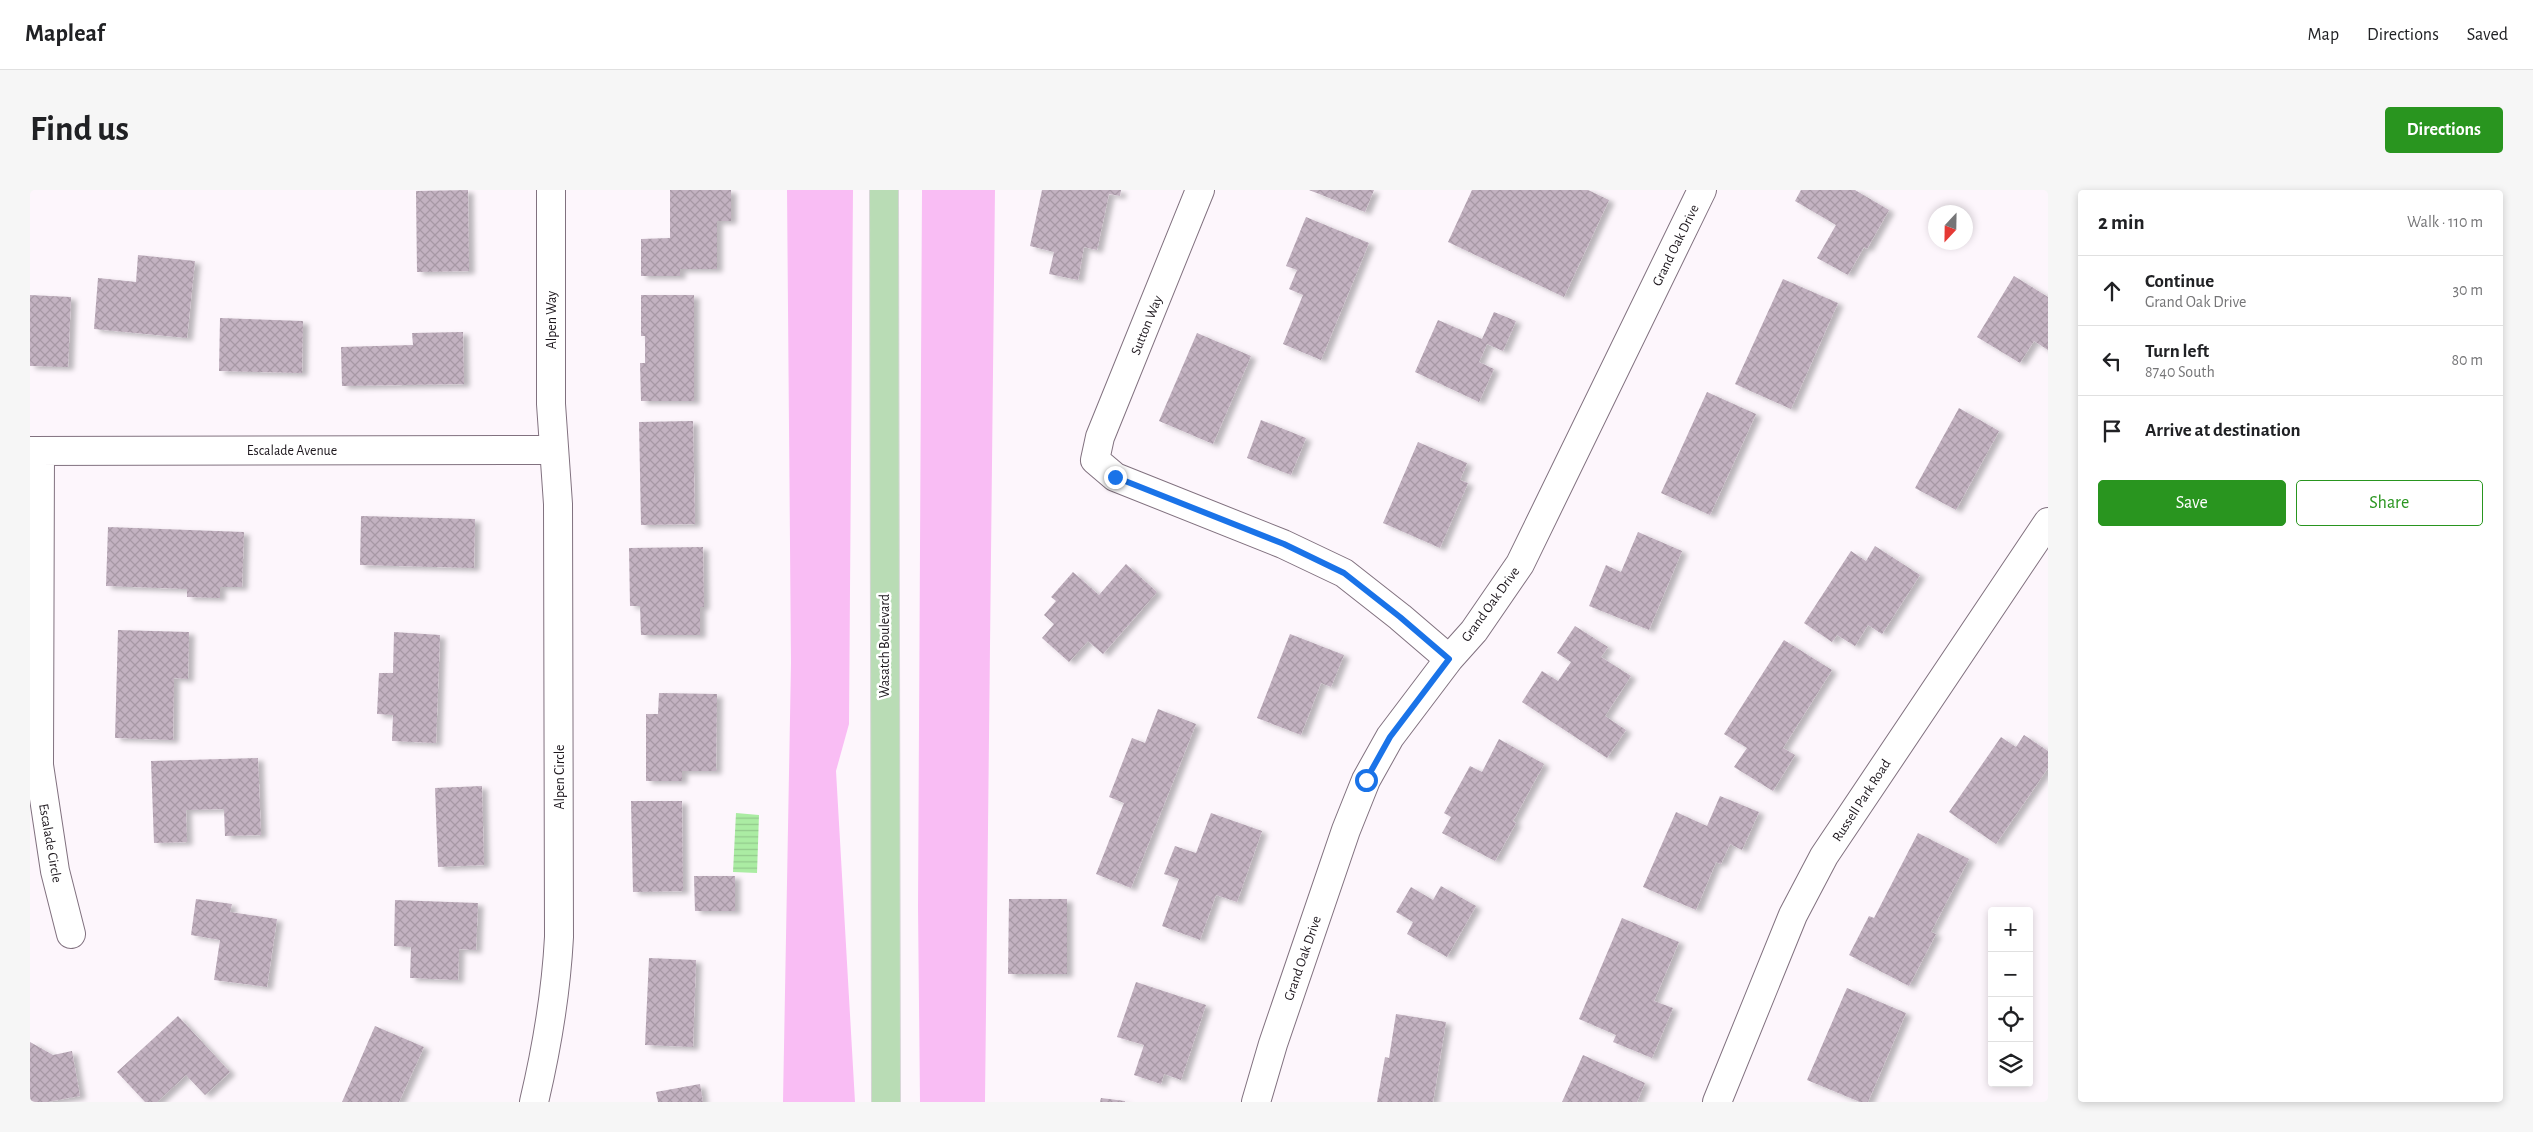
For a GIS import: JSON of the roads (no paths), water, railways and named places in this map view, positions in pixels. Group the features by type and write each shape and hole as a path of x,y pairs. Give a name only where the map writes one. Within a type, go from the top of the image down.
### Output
{"main road":[{"name":"Wasatch Boulevard","path":"884,190 886,1102"}],"street":[{"name":"Alpen Way","path":"551,190 551,404 554,450"},
{"name":"Sutton Way","path":"1200,190 1100,438 1095,460 1115,477 1284,544 1344,573 1449,659"},
{"name":"Grand Oak Drive","path":"1256,1102 1273,1044 1346,830 1366,780 1390,737 1449,659 1497,600 1520,564 1702,190"},
{"name":"Escalade Avenue","path":"35,450 554,450"},
{"name":"Escalade Circle","path":"35,450 39,765 54,863 71,934"},
{"name":"Alpen Circle","path":"534,1102 547,1050 555,997 559,937 558,504 554,450"},
{"name":"Russell Park Road","path":"1717,1102 1793,915 1824,856 2048,522"}]}
